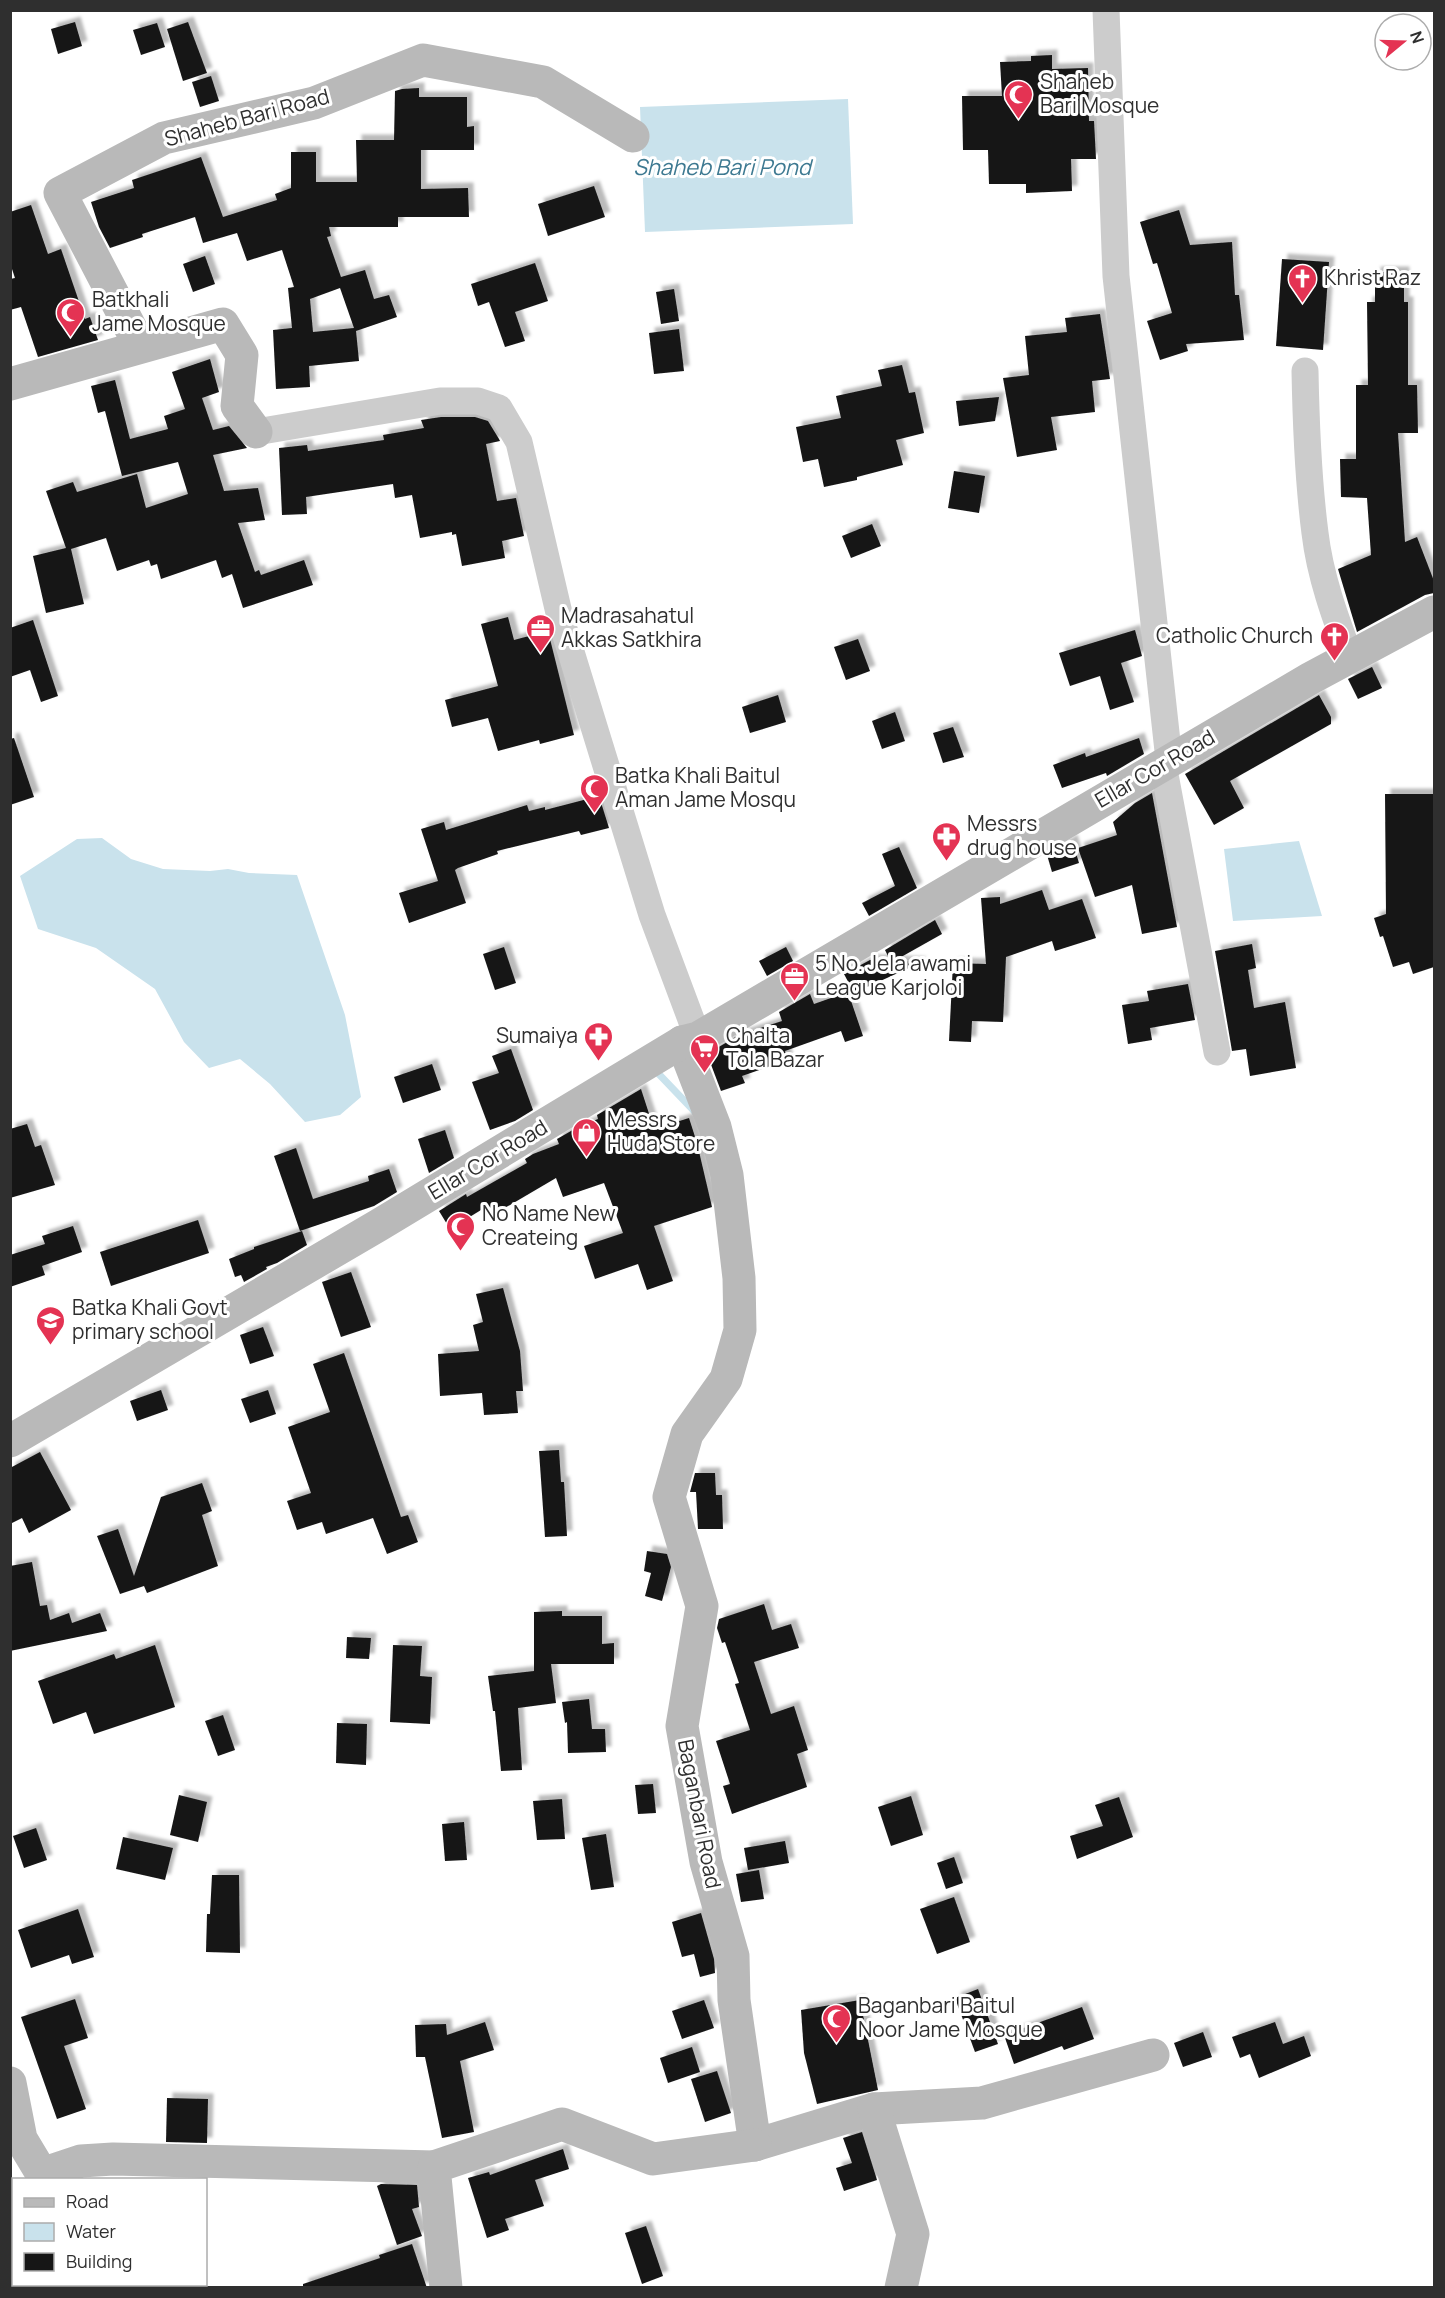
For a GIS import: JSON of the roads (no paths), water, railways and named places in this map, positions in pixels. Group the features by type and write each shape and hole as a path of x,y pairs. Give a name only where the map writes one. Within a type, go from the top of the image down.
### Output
{"street":[{"path":"1106,10 1116,276 1166,762 1217,1052"},
{"name":"Shaheb Bari Road","path":"140,346 60,193 164,138 314,102 423,60 543,82 633,136"},
{"path":"10,384 223,324 242,355 237,406 256,432 440,401 478,401 499,408 519,442 562,625 690,1040"},
{"path":"1305,371 1307,450 1315,534 1331,606 1350,657"},
{"name":"Ellar Cor Road","path":"10,1442 1166,762 1434,612"},
{"name":"Baganbari Road","path":"690,1040 727,1175 739,1278 740,1329 726,1379 687,1434 669,1497 702,1606 682,1726 706,1862 733,1956 734,2000 755,2145"},
{"path":"10,2083 21,2139 42,2174 81,2161 114,2169 434,2167 562,2124 653,2159 755,2145 874,2109 982,2103 1153,2055"},
{"path":"874,2109 913,2234 901,2288"},
{"path":"434,2167 446,2288"}],"water":[{"name":"Shaheb Bari Pond","path":"848,99 853,224 645,232 640,107"},
{"path":"102,838 131,859 163,869 210,871 228,869 249,873 297,875 345,1015 361,1097 340,1115 305,1122 270,1084 240,1059 209,1068 184,1042 155,989 96,948 38,929 20,876 77,839"},
{"path":"1299,841 1322,916 1233,921 1224,849"}],"waterway":[{"path":"654,1069 696,1113"}],"place":[{"name":"Shaheb Bari Mosque","path":"1019,120"},
{"name":"Khrist Raz","path":"1303,304"},
{"name":"Batkhali Jame Mosque","path":"71,338"},
{"name":"Madrasahatul Akkas Satkhira","path":"540,654"},
{"name":"Catholic Church","path":"1334,662"},
{"name":"Batka Khali Baitul Aman Jame Mosqu","path":"594,814"},
{"name":"Messrs drug house","path":"946,862"},
{"name":"5 No. Jela awami League Karjoloi","path":"794,1002"},
{"name":"Sumaiya","path":"599,1062"},
{"name":"Chalta Tola Bazar","path":"705,1074"},
{"name":"Messrs Huda Store","path":"586,1158"},
{"name":"No Name New Createing","path":"461,1252"},
{"name":"Batka Khali Govt primary school","path":"51,1346"},
{"name":"Baganbari Baitul Noor Jame Mosque","path":"837,2044"}]}
